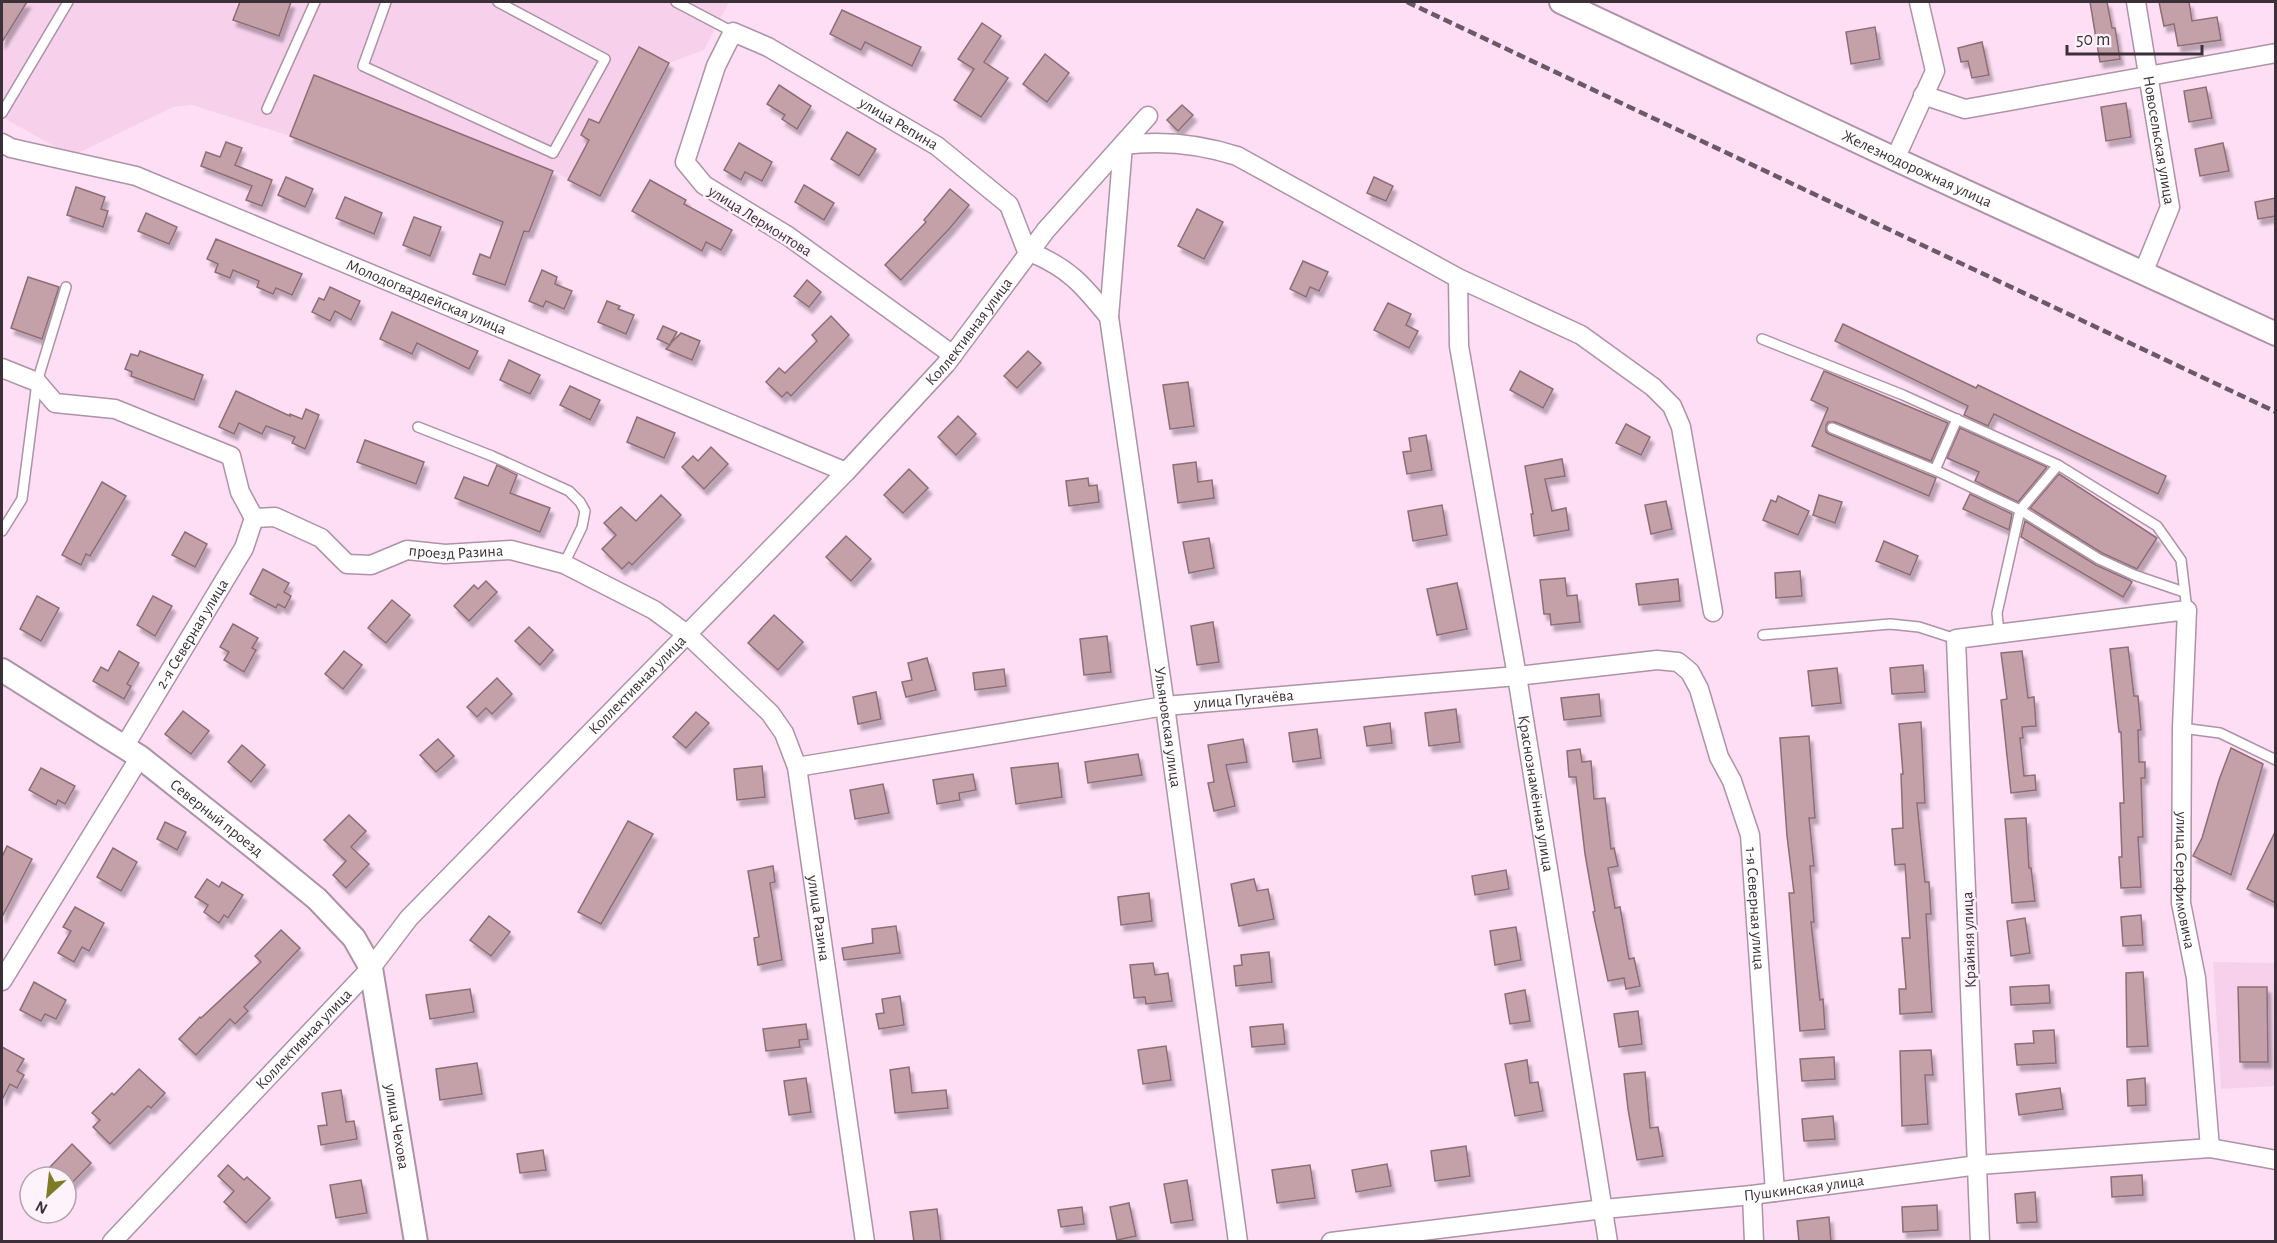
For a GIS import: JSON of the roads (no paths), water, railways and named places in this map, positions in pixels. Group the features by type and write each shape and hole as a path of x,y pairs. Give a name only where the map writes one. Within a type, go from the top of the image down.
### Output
{"street":[{"name":"Железнодорожная улица","path":"1561,2 2276,334"},
{"path":"1895,159 1935,71 1919,2"},
{"name":"Новосельская улица","path":"2136,2 2170,207 2143,273"},
{"name":"улица Репина","path":"733,33 768,47 937,146 1009,205 1029,253"},
{"name":"улица Лермонтова","path":"733,33 716,66 685,162 704,185 788,236 953,355"},
{"path":"1923,95 1965,109 2276,53"},
{"name":"Коллективная улица","path":"112,1242 371,968 410,918 846,472 953,355 1046,230 1148,116"},
{"path":"1123,145 1153,141 1212,148 1237,156 1458,278 1581,335 1653,387 1672,406 1681,427 1713,612"},
{"name":"Молодогвардейская улица","path":"2,143 136,176 846,472"},
{"name":"Ульяновская улица","path":"1123,145 1109,317 1238,1242"},
{"path":"1029,253 1050,260 1083,284 1109,317"},
{"name":"Краснознамённая улица","path":"1458,278 1459,346 1517,676 1608,1242"},
{"path":"2,368 37,382 55,403 116,409 231,456 240,492 254,518"},
{"name":"проезд Разина","path":"254,518 275,517 321,538 347,564 371,565 407,550 445,554 511,550 564,564 654,609 688,634"},
{"name":"2-я Северная улица","path":"2,981 244,548 254,518"},
{"path":"1956,639 2186,601"},
{"name":"улица Серафимовича","path":"2186,601 2182,728 2181,903 2196,978 2210,1148"},
{"name":"улица Разина","path":"688,634 770,713 784,733 797,766 865,1242"},
{"name":"Крайняя улица","path":"1956,639 1980,1242"},
{"name":"улица Пугачёва","path":"797,766 1165,706 1517,676 1657,660"},
{"name":"1-я Северная улица","path":"1657,660 1678,662 1690,672 1699,689 1719,757 1732,781 1750,835 1775,1192"},
{"name":"Северный проезд","path":"2,670 132,752 317,899 354,938 371,968 379,1011"},
{"name":"улица Чехова","path":"379,1011 416,1242"},
{"name":"Пушкинская улица","path":"1331,1242 1604,1209 1752,1195 1978,1165 2210,1148 2276,1160"},
{"path":"1752,1195 1754,1242"}],"lane":[{"path":"2,113 68,2"},
{"path":"267,109 315,2"},
{"path":"386,2 363,66 553,153 605,59 498,2"},
{"path":"676,2 733,33"},
{"path":"2,531 22,500 37,382 66,286"},
{"path":"1762,339 1903,395 2058,465 2157,526 2181,560 2186,601"},
{"path":"1935,470 1957,419"},
{"path":"418,427 492,456 569,491 585,511 582,527 564,564"},
{"path":"1832,428 1935,470 2020,510 2099,559 2186,601"},
{"path":"1999,633 1997,613 2020,510 2058,465"},
{"path":"1762,635 1890,624 1919,627 1956,639"},
{"path":"2182,728 2220,733 2276,760"}],"railway":[{"path":"1407,2 2276,412"}]}
